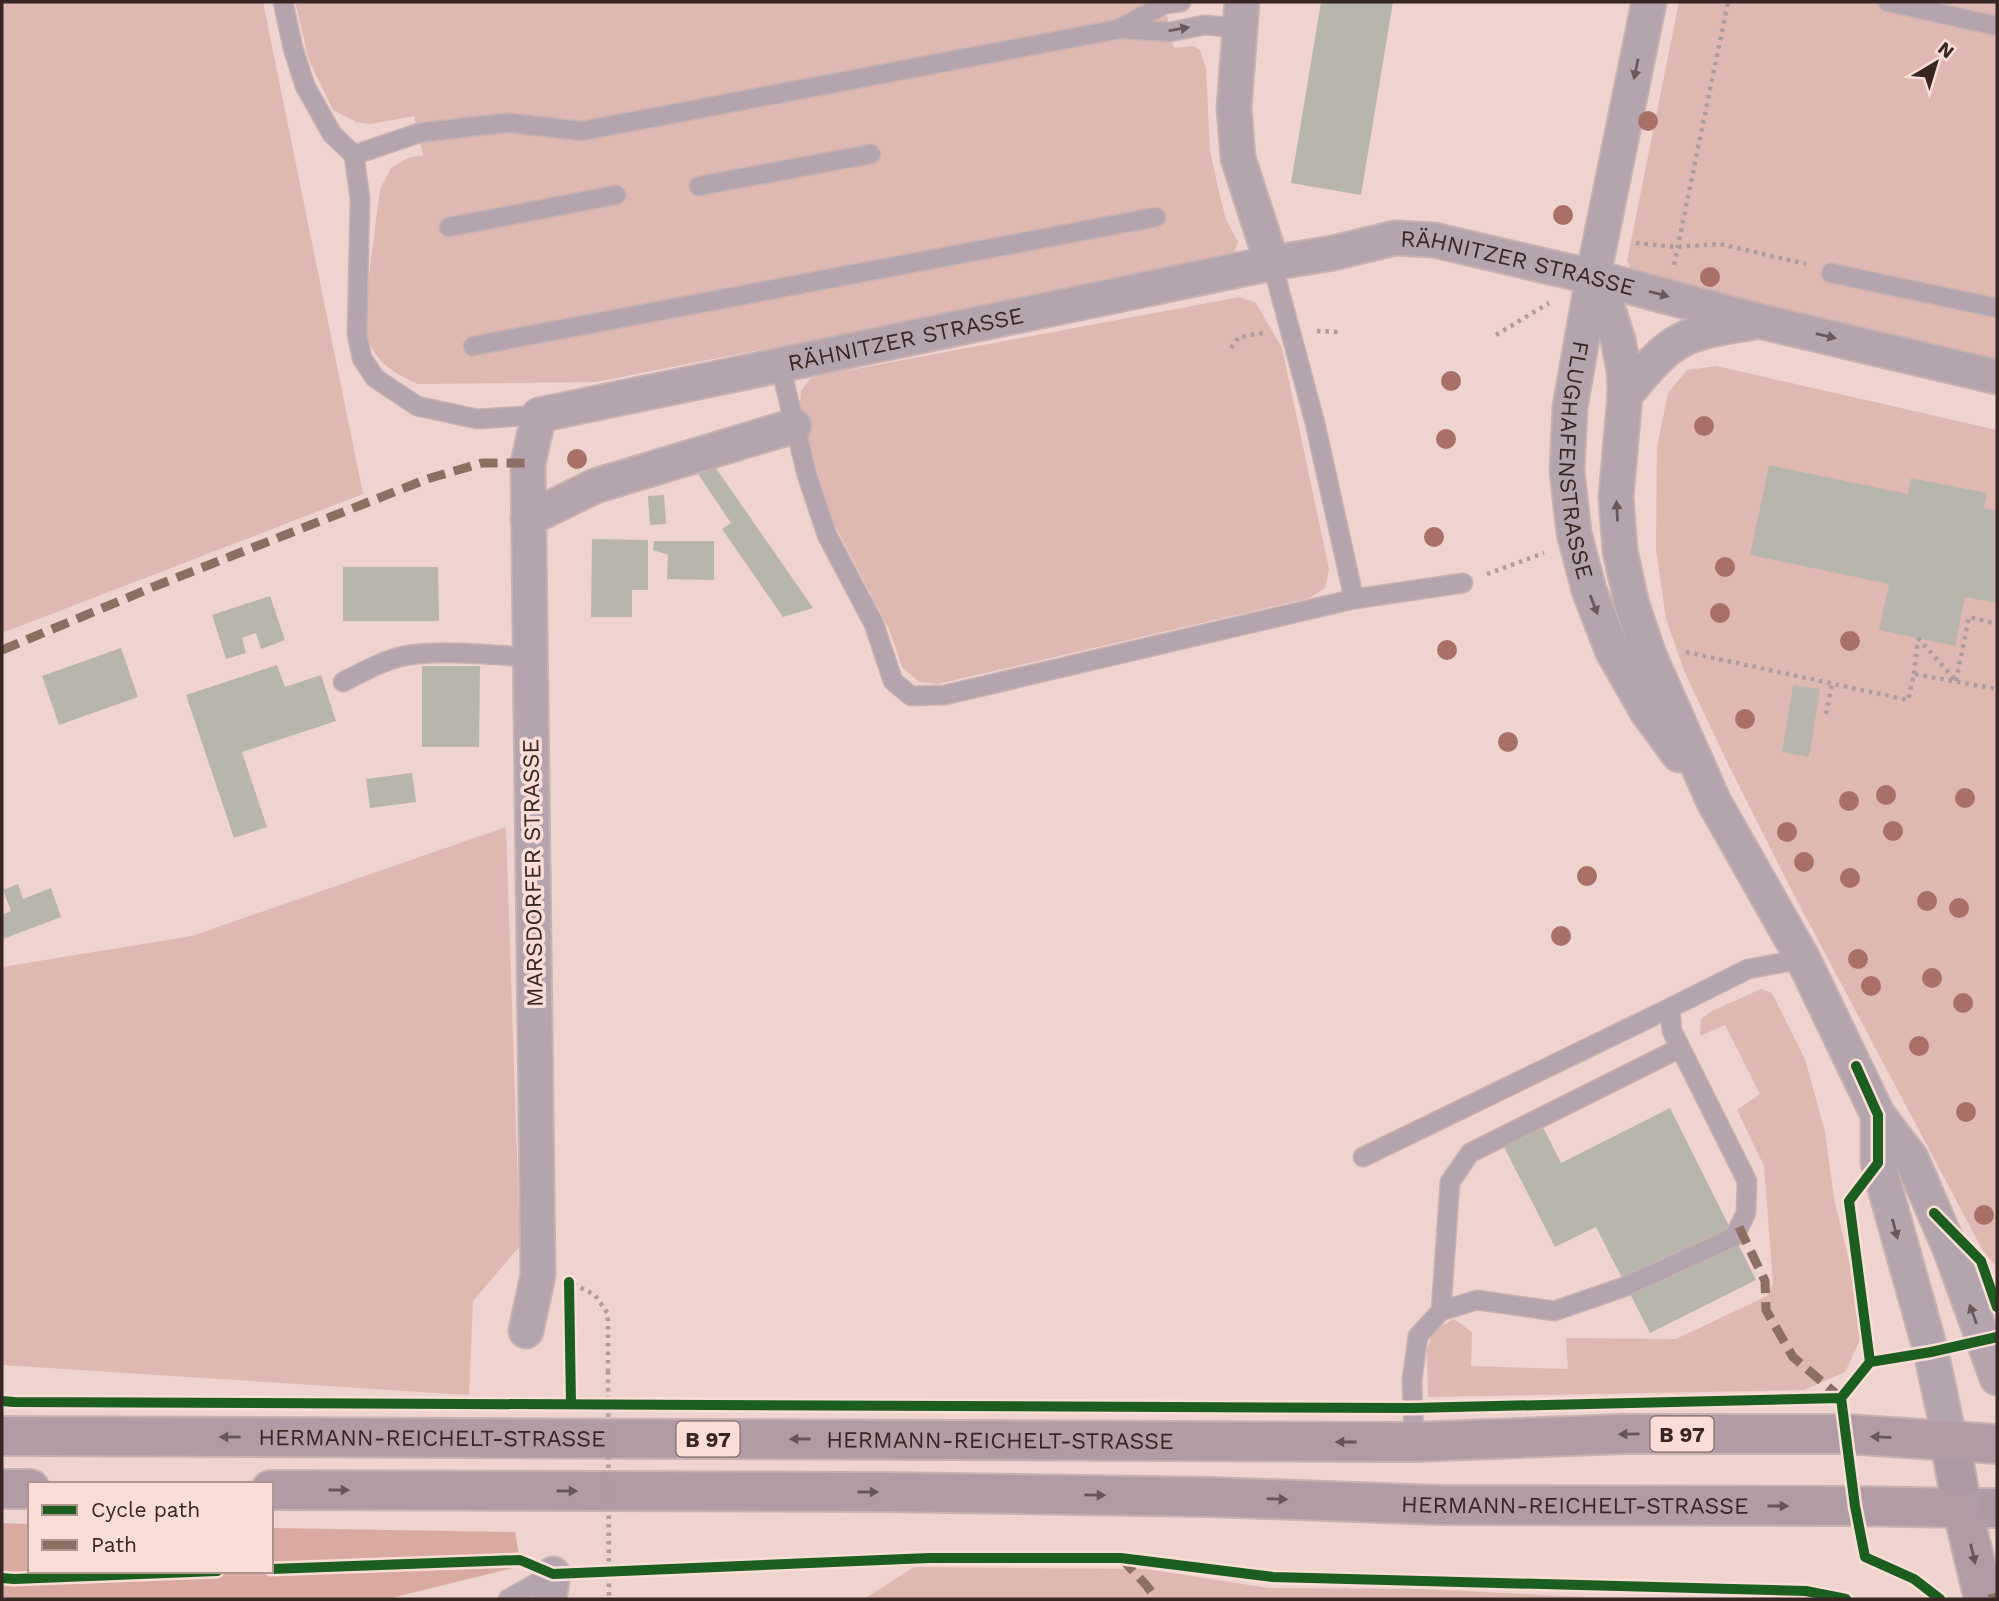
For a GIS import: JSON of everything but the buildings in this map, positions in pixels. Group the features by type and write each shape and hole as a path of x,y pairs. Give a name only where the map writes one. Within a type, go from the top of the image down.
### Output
{"main road":[{"name":"HERMANN-REICHELT-STRASSE","path":"2,1436 1415,1442 1625,1434 1845,1434 1997,1444"},
{"name":"FLUGHAFENSTRASSE","path":"1950,1441 1980,1508 1984,1599"},
{"path":"2,1489 28,1489"},
{"name":"HERMANN-REICHELT-STRASSE","path":"273,1490 883,1492 1195,1496 1440,1505 1980,1508"}],"street":[{"name":"FLUGHAFENSTRASSE","path":"1650,2 1593,277 1570,407 1567,471 1573,533 1588,590 1612,650 1648,713 1714,802"},
{"path":"1240,15 1234,108 1238,158 1272,263"},
{"name":"RÄHNITZER STRASSE","path":"539,415 1272,263 1333,253 1395,238 1434,240 1593,277 1759,321"},
{"path":"1593,277 1608,309 1618,340 1624,370 1625,395"},
{"name":"FLUGHAFENSTRASSE","path":"1997,377 1759,321 1694,334 1672,345 1625,395 1616,497 1620,551 1632,605 1649,655 1714,802 1803,959 1878,1115 1911,1158 1951,1251 1997,1378"},
{"name":"MARSDORFER STRASSE","path":"526,1331 538,1275 528,463 539,415"},
{"path":"528,519 595,486 794,426"},
{"name":"FLUGHAFENSTRASSE","path":"1878,1115 1878,1163 1931,1352 1950,1441"}],"lane":[{"path":"284,2 304,86 332,134 354,155 360,199 357,334 362,358 375,378 417,406 477,419 539,415"},
{"path":"1119,29 1165,4 1181,2"},
{"path":"1888,2 1997,26"},
{"path":"354,155 419,133 477,125 510,123 582,131 1119,29 1170,32 1240,15"},
{"path":"699,186 871,154"},
{"path":"449,227 616,195"},
{"path":"473,346 1156,217"},
{"path":"1272,263 1315,423 1354,599"},
{"path":"1824,269 1997,308"},
{"path":"780,365 807,475 827,535 874,624 893,681 911,696 945,695 1354,599 1463,583"},
{"path":"343,682 407,655 460,653 530,657"},
{"path":"1363,1157 1748,969 1803,959"},
{"path":"1415,1442 1412,1380 1418,1336 1441,1311 1477,1300 1554,1311 1624,1287 1734,1237 1746,1213 1747,1181 1672,1031 1670,1008"},
{"path":"1441,1311 1450,1182 1470,1153 1680,1048"},
{"path":"508,1599 551,1587"}],"path":[{"path":"1669,297 1676,247 1728,2"},
{"path":"1600,240 1676,247 1720,244 1824,269"},
{"path":"1496,335 1593,277"},
{"path":"1463,583 1542,554 1573,533"},
{"path":"1956,681 1969,617 1997,624"},
{"path":"1649,655 1686,652 1908,700 1918,638 1956,681"},
{"path":"1914,674 1997,689"},
{"path":"1826,714 1832,684"},
{"path":"569,1282 570,1296"},
{"path":"596,1295 608,1314 609,1599"}],"shaded area":[{"path":"2,2 263,2 363,494 2,633"},
{"path":"295,2 1164,2 1174,48 1194,46 1200,50 1206,68 1210,150 1226,220 1238,242 1233,256 596,382 418,384 381,361 370,344 363,322 380,189 391,168 408,158 423,155 414,116 371,124 356,122 333,110 309,60"},
{"path":"1679,2 1997,2 1997,363 1776,317 1632,272 1627,261"},
{"path":"1240,297 1256,303 1282,348 1329,569 1325,588 1310,598 938,684 919,682 902,667 889,629 833,522 799,412 801,391 810,379"},
{"path":"1716,366 1997,430 1997,1267 1983,1251 1792,891 1685,673 1666,619 1656,549 1657,447 1668,393 1687,370"},
{"path":"506,827 520,1246 473,1301 469,1395 2,1365 2,967 192,936"},
{"path":"1761,989 1772,993 1805,1059 1825,1132 1834,1198 1852,1274 1860,1340 1845,1372 1804,1390 1428,1397 1427,1349 1434,1330 1454,1319 1472,1332 1471,1366 1568,1369 1566,1338 1676,1339 1767,1296 1773,1283 1764,1166 1737,1110 1760,1094 1725,1025 1700,1036 1701,1019 1712,1011"},
{"path":"2,1523 28,1524 28,1573 273,1573 273,1528 515,1532 521,1566 387,1599 2,1599"},
{"path":"914,1567 1146,1569 1269,1588 1421,1589 1626,1599 864,1599"}],"marked path":[{"path":"2,650 427,479 482,463 528,463"},
{"path":"1739,1227 1765,1281 1766,1310 1793,1357 1841,1398"},
{"path":"1121,1558 1156,1599"},
{"path":"1989,1599 1997,1597"}],"cycle path":[{"path":"1856,1066 1878,1115 1878,1163 1849,1201 1870,1362"},
{"path":"1934,1213 1981,1261 1997,1307"},
{"path":"569,1282 571,1404"},
{"path":"1940,1599 1914,1579 1865,1557 1855,1506 1841,1398 1870,1362 1997,1337"},
{"path":"2,1401 1412,1408 1841,1398"},
{"path":"273,1569 520,1560 553,1574 929,1558 1121,1558 1273,1577 1806,1591 1846,1599"},
{"path":"2,1578 166,1573"}]}
